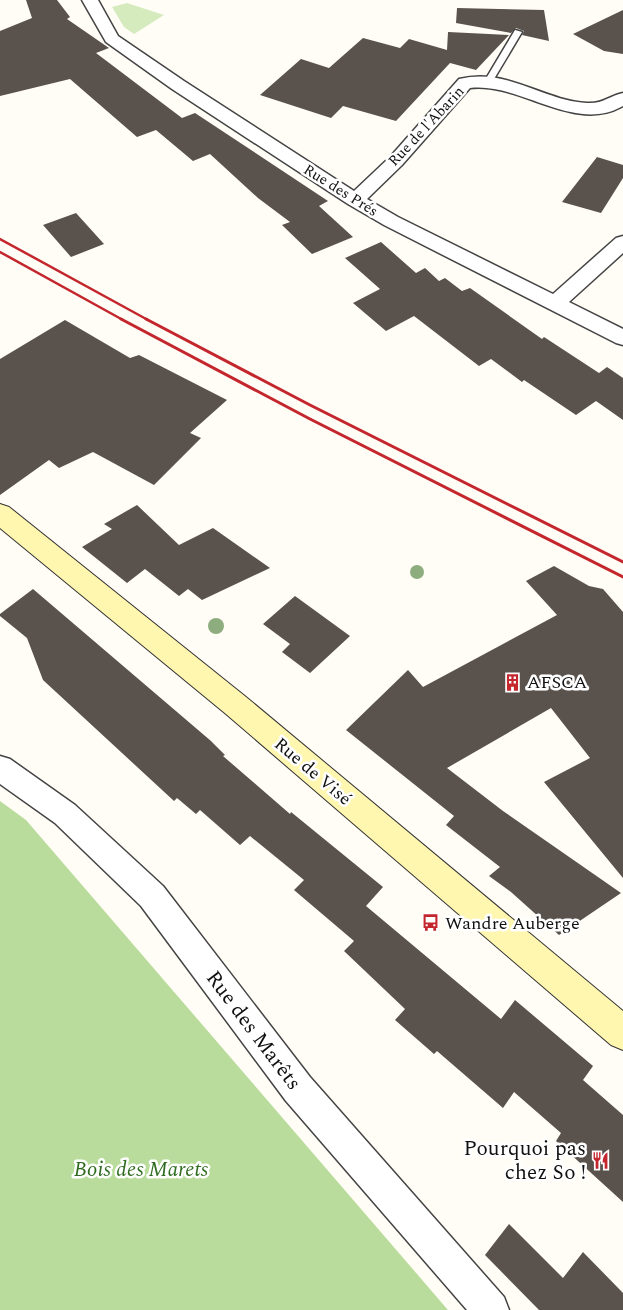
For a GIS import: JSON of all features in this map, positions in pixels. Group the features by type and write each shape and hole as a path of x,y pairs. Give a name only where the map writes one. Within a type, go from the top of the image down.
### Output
{"street":[{"name":"Rue des Prés","path":"90,0 112,39 178,85 355,200 391,221 623,338"},
{"name":"Rue de l'Abarin","path":"355,200 396,161 465,83 474,81 506,84 575,108 607,107 623,98"},
{"path":"555,304 623,242"},
{"name":"Rue de Visé","path":"0,514 274,738 623,1033"},
{"name":"Rue des Marêts","path":"0,768 66,814 152,896 298,1089 491,1310"}],"lane":[{"path":"488,82 518,32"}],"green space":[{"path":"127,3 164,15 134,34 124,27 112,7"},
{"name":"Bois des Marets","path":"0,801 26,820 448,1310 0,1310"}],"building":[{"path":"26,0 57,0 70,17 67,19 109,48 96,53 182,118 195,113 328,201 319,206 353,237 312,254 282,225 290,222 258,198 210,154 193,161 156,130 137,137 70,79 0,96 0,31 32,18"},
{"path":"457,8 544,10 549,41 522,35 524,31 516,28 511,33 456,23"},
{"path":"623,10 623,54 604,51 573,34"},
{"path":"448,32 509,35 476,70 450,63 396,121 343,106 331,118 260,95 301,59 329,68 363,38 400,48 409,39 447,50"},
{"path":"597,157 623,165 623,178 601,213 562,202"},
{"path":"76,213 104,244 71,257 43,225"},
{"path":"381,242 416,273 425,268 439,281 445,278 462,291 470,288 542,339 544,337 599,373 607,367 623,378 623,420 596,401 576,415 524,380 522,382 491,359 479,366 414,316 386,331 353,303 380,289 345,258"},
{"path":"65,320 130,358 139,355 227,400 190,433 201,438 154,485 93,452 59,468 49,460 0,495 0,359"},
{"path":"137,505 179,545 213,528 270,568 202,600 188,589 179,596 145,569 127,583 82,547 112,529 104,524"},
{"path":"554,566 589,586 603,589 623,612 623,878 544,782 590,758 551,708 447,768 503,811 621,893 559,935 511,892 489,876 500,867 446,825 454,816 346,730 408,670 423,687 557,615 526,581"},
{"path":"33,589 211,741 225,755 223,756 290,814 291,812 383,887 366,906 501,1019 515,1000 593,1066 583,1080 623,1115 623,1202 556,1141 561,1133 514,1092 503,1108 437,1051 434,1054 395,1020 405,1009 344,951 354,941 294,890 304,880 250,836 240,845 200,810 196,814 177,798 174,801 43,680 27,638 0,616 0,614"},
{"path":"295,596 350,636 310,673 282,652 290,644 263,624"},
{"path":"509,1224 563,1278 583,1252 623,1293 623,1310 539,1310 485,1255"}],"railway":[{"path":"0,239 148,320"},
{"path":"0,252 123,320"},
{"path":"121,319 310,419 623,577"},
{"path":"146,319 310,405 623,562"}],"place":[{"name":"AFSCA","path":"513,682"},
{"name":"Wandre Auberge","path":"431,923"},
{"name":"Pourquoi pas chez So !","path":"600,1160"}]}
